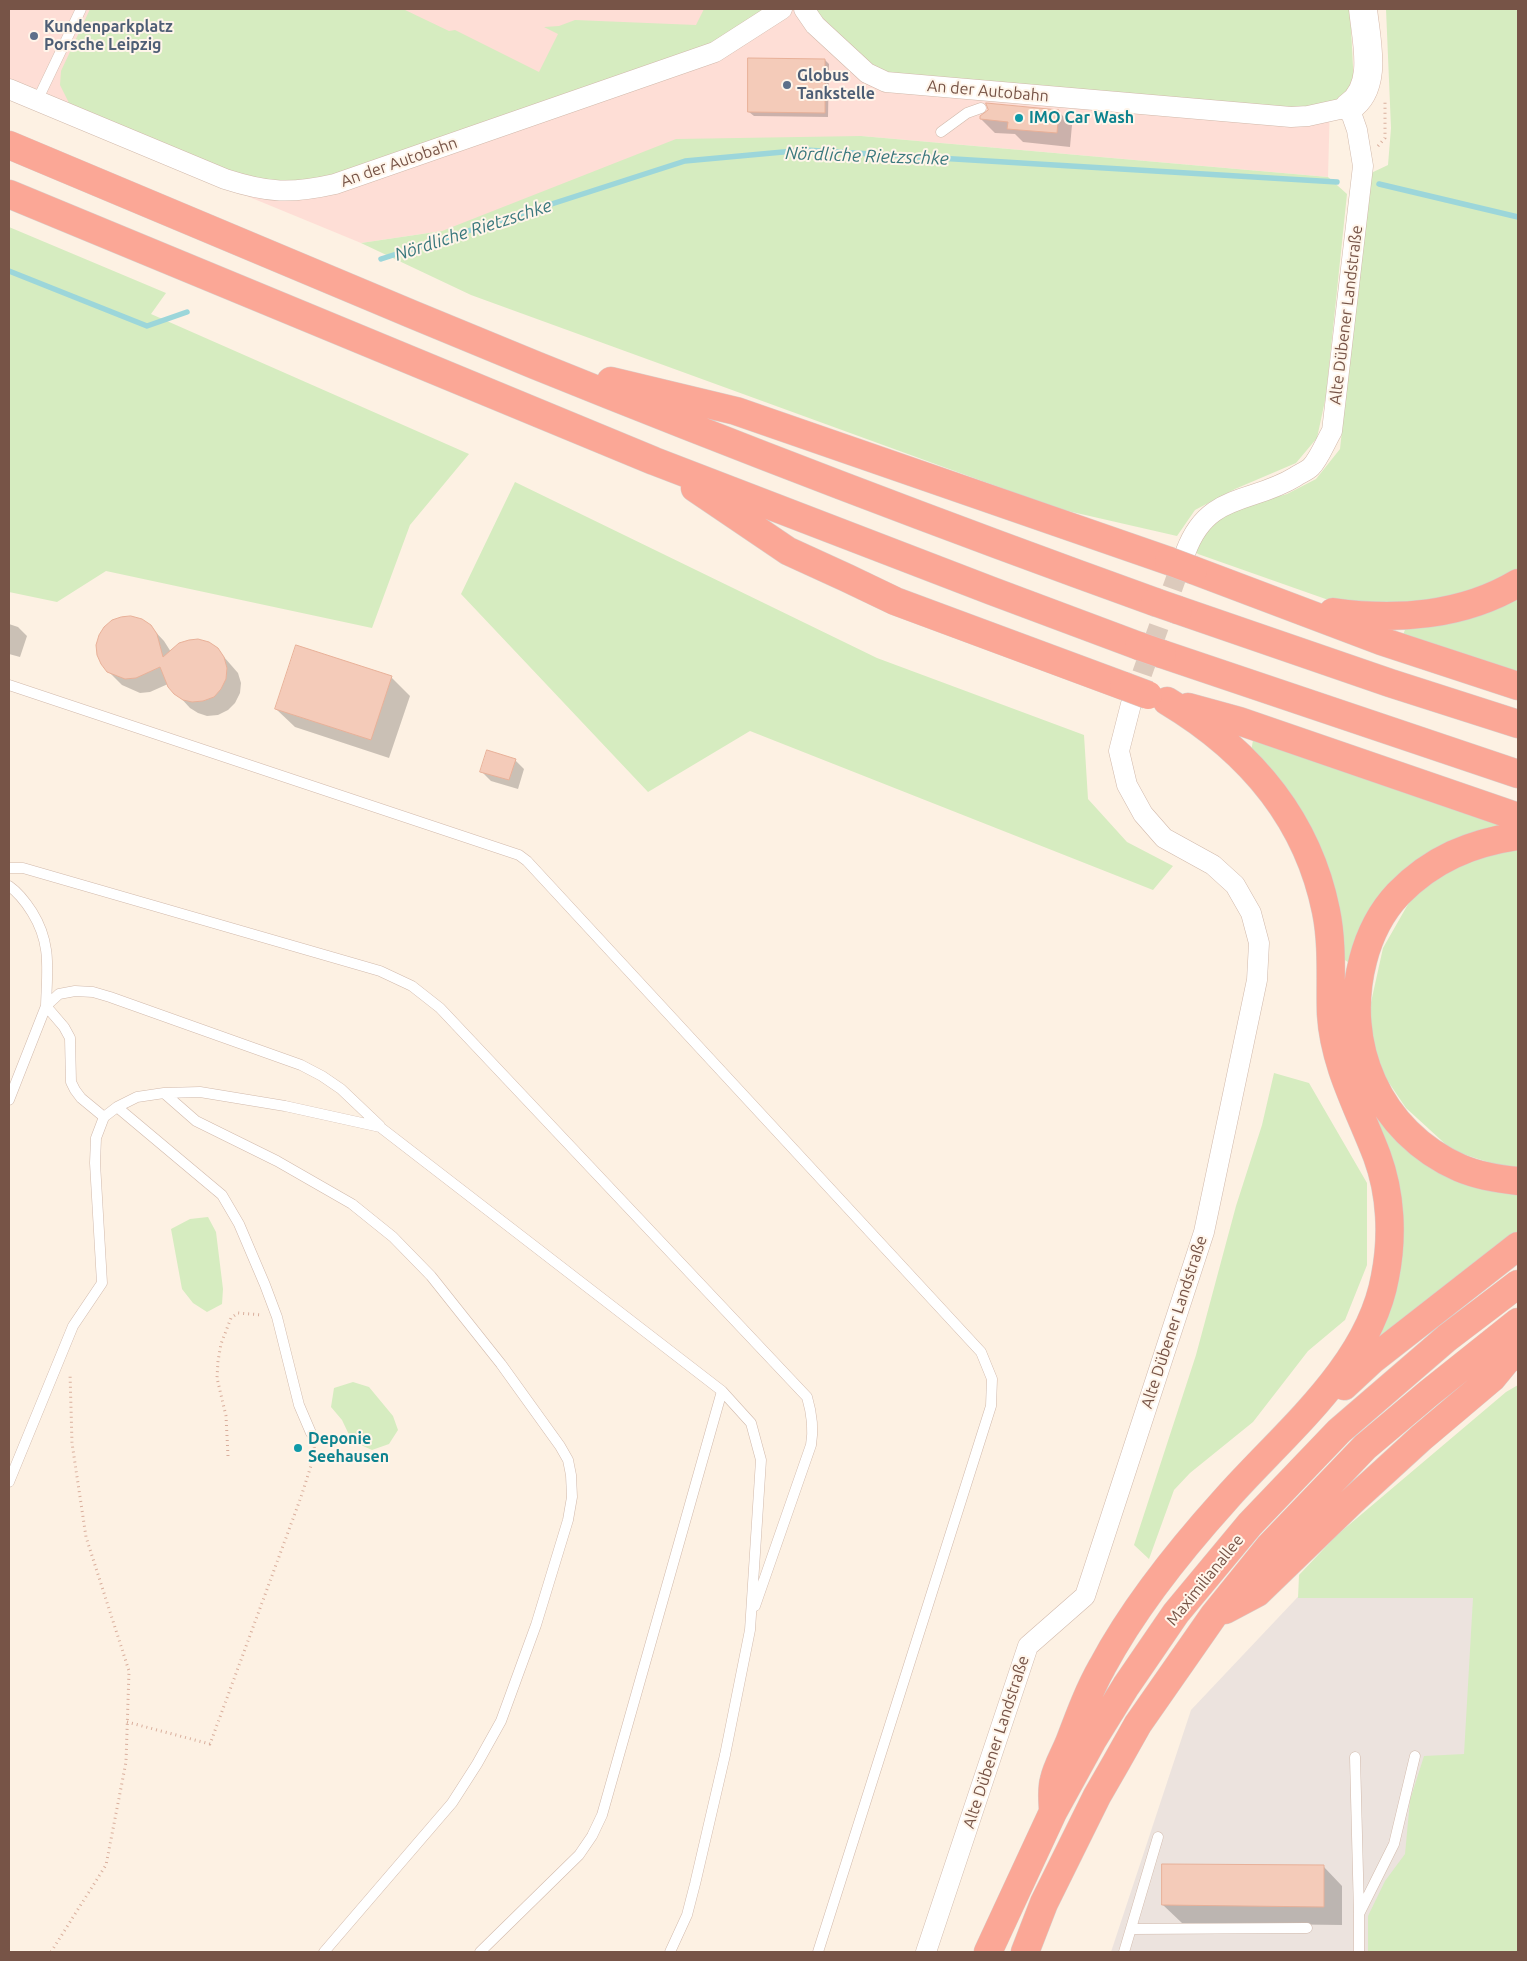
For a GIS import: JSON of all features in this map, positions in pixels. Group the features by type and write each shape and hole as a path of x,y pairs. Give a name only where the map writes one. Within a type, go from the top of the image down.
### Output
{"highway":[{"path":"9,145 536,365 989,542 1390,683 1518,724"},
{"path":"9,194 654,461 992,591 1150,650 1518,774"},
{"path":"536,365 654,390 736,411 1182,561 1381,641 1518,686"},
{"path":"654,461 796,555 895,601 1143,696 1197,719 1235,752 1268,785 1299,832 1316,874 1326,912 1330,950 1332,1017 1336,1048 1345,1079 1378,1158 1386,1194 1390,1246 1385,1279 1377,1309 1360,1343 1304,1418 1224,1500 1160,1578 1121,1633 1101,1668 1053,1781 1053,1812"},
{"path":"1287,604 1372,616 1404,616 1448,610 1475,602 1496,594 1518,582"},
{"path":"1143,696 1239,721 1518,817"},
{"path":"1518,836 1472,846 1446,857 1397,895 1368,940 1359,977 1356,1015 1361,1049 1371,1080 1382,1101 1413,1138 1459,1167 1485,1177 1518,1181"},
{"path":"1304,1418 1335,1394 1372,1360 1518,1246"},
{"name":"Maximilianallee","path":"988,1952 1053,1812 1092,1741 1176,1613 1250,1524 1339,1431 1447,1338 1518,1284"},
{"name":"Maximilianallee","path":"1025,1952 1044,1903 1116,1763 1152,1702 1214,1615 1269,1547 1365,1447 1429,1392 1518,1322"},
{"path":"1214,1615 1257,1593 1421,1438 1492,1378 1506,1361 1518,1352"},
{"path":"1492,1378 1518,1368"}],"street":[{"name":"An der Autobahn","path":"9,90 251,188 278,192 307,190 344,181 716,52 782,9"},
{"name":"An der Autobahn","path":"804,9 815,25 867,73 886,82 1291,117 1320,114 1349,107"},
{"path":"1349,107 1360,98 1365,88 1368,63 1363,9"},
{"name":"Alte Dübener Landstraße","path":"1182,561 1190,539 1207,518 1221,506 1285,483 1311,467 1332,431 1363,166 1358,130 1349,107"},
{"name":"Alte Dübener Landstraße","path":"926,1952 1028,1646 1085,1596 1204,1232 1257,980 1259,943 1251,912 1235,885 1213,865 1164,838 1143,814 1127,785 1119,751 1143,696"}],"lane":[{"path":"37,101 81,9"},
{"path":"941,132 967,113 981,108"},
{"path":"9,685 519,855 527,861 981,1352 992,1379 990,1406 818,1952"},
{"path":"9,868 23,868 380,971 412,986 440,1008 807,1397 812,1412 814,1428 812,1445 751,1617"},
{"path":"9,886 24,898 41,926 47,949 46,1006 9,1100"},
{"path":"46,1006 59,994 75,991 93,992 301,1065 322,1076 341,1089 380,1127 722,1391 751,1423 761,1460 750,1630 725,1755 697,1875 687,1915 670,1952"},
{"path":"46,1006 64,1027 70,1038 71,1082 75,1090 81,1098 104,1117"},
{"path":"9,1482 73,1326 102,1283 95,1163 96,1138 104,1117 116,1107 137,1097 200,1092 285,1106 380,1127"},
{"path":"164,1094 196,1121 277,1161 352,1204 393,1237 431,1276 501,1364 560,1446 568,1460 571,1475 572,1497 568,1520 536,1625 501,1721 452,1803 324,1952"},
{"path":"116,1107 222,1195 239,1224 277,1317 299,1405 311,1433"},
{"path":"480,1952 579,1854 592,1836 598,1822 722,1391"},
{"path":"1359,1914 1394,1844 1414,1756"},
{"path":"1355,1757 1359,1952"},
{"path":"1124,1952 1158,1837"},
{"path":"1131,1929 1307,1928"}],"path":[{"path":"228,1456 226,1416 217,1378 218,1360 226,1330 231,1318 238,1314 277,1317"},
{"path":"51,1952 106,1865 126,1762 129,1671 86,1537 72,1443 68,1337"},
{"path":"127,1722 210,1744 304,1488 315,1453 311,1433"}],"shaded area":[{"path":"9,9 1325,9 1330,103 1328,177 861,136 442,231 361,243 9,98"},
{"path":"1518,1562 1518,1952 1111,1952 1191,1710 1328,1565"}],"green space":[{"path":"90,9 403,9 449,31 455,30 539,72 558,34 544,27 559,26 575,20 696,25 704,9 764,9 709,45 331,176 292,182 241,176 69,103 60,85 61,71"},
{"path":"816,9 1350,9 1354,86 1337,100 1311,107 1292,108 890,74 863,59"},
{"path":"1386,9 1518,9 1518,570 1490,590 1427,605 1337,603 1198,554 1195,551 1212,524 1237,508 1287,494 1316,479 1340,449 1369,174 1388,165 1391,128"},
{"path":"861,136 1328,177 1347,194 1326,396 1317,438 1296,463 1235,489 1195,510 1177,536 1059,509 471,295 361,243 442,231 676,139"},
{"path":"9,227 166,293 151,314 469,454 410,525 372,628 106,571 57,602 9,592"},
{"path":"515,482 877,658 1084,735 1088,799 1127,842 1173,866 1153,890 750,731 648,792 461,594"},
{"path":"1518,597 1518,674 1403,635 1406,627"},
{"path":"1253,740 1494,817 1503,827 1440,847 1352,965 1342,958 1323,859 1297,803 1251,752"},
{"path":"1518,848 1518,1169 1510,1169 1453,1151 1406,1108 1379,1068 1368,1016 1383,948 1411,899 1428,884 1462,861"},
{"path":"1274,1073 1309,1083 1367,1183 1367,1265 1345,1320 1308,1351 1253,1422 1190,1473 1174,1490 1149,1559 1134,1545 1196,1355 1236,1206 1262,1125"},
{"path":"1374,1118 1380,1118 1518,1192 1518,1232 1378,1339 1397,1284 1403,1230"},
{"path":"208,1217 216,1232 223,1289 222,1304 207,1312 193,1303 182,1289 171,1229 190,1219"},
{"path":"353,1382 369,1387 393,1416 398,1430 389,1444 372,1450 352,1441 342,1420 331,1407 334,1388"},
{"path":"1518,1385 1518,1952 1368,1952 1368,1916 1385,1881 1405,1854 1410,1800 1424,1756 1464,1754 1473,1598 1298,1598 1299,1575 1337,1535 1506,1392"}],"building":[{"name":"Globus Tankstelle","path":"748,58 825,59 825,113 748,112"},
{"name":"IMO Car Wash","path":"986,103 1059,110 1057,133 1007,129 1008,122 980,119 980,116 988,110"},
{"path":"131,616 142,619 151,625 157,634 163,657 179,643 189,640 198,639 209,642 218,648 224,657 227,668 226,679 214,697 203,701 192,702 183,700 168,687 160,667 136,678 125,679 107,672 97,655 96,645 99,635 112,620"},
{"path":"296,645 392,676 371,740 275,709"},
{"path":"487,750 516,759 509,780 480,772"},
{"path":"1162,1864 1324,1865 1324,1907 1162,1905"}],"waterway":[{"name":"Nördliche Rietzschke","path":"381,259 685,161 805,150 1337,182"},
{"name":"Nördliche Rietzschke","path":"1379,184 1518,217"},
{"name":"Nördliche Rietzschke","path":"9,271 147,326 187,312"}],"tunnel":[{"path":"1132,702 1185,553"}],"place":[{"name":"Kundenparkplatz Porsche Leipzig","path":"34,36"},
{"name":"Globus Tankstelle","path":"787,85"},
{"name":"IMO Car Wash","path":"1019,118"},
{"name":"Deponie Seehausen","path":"298,1448"}]}
